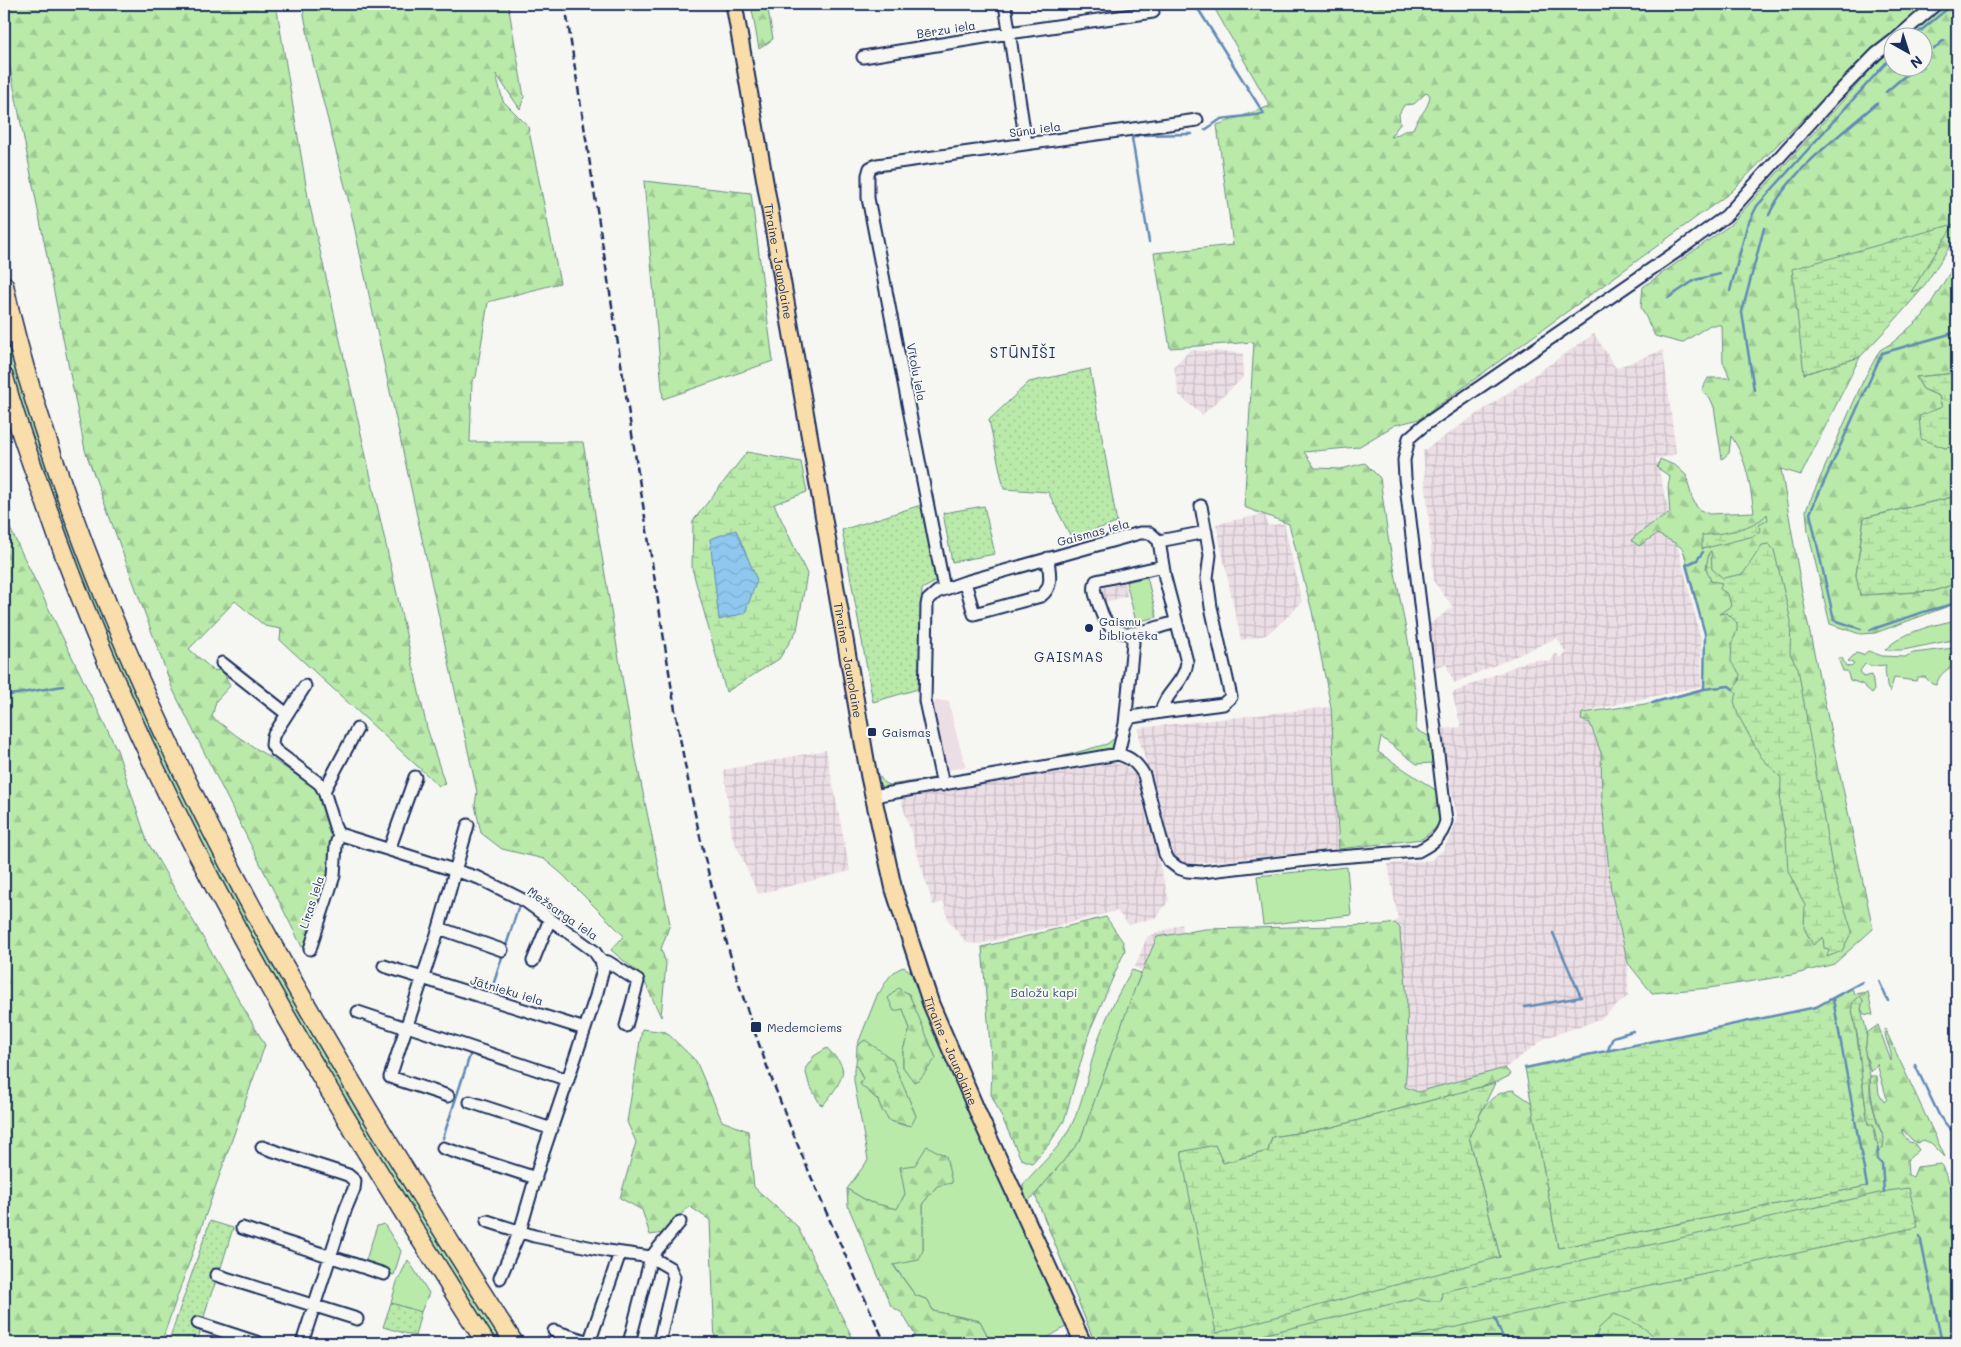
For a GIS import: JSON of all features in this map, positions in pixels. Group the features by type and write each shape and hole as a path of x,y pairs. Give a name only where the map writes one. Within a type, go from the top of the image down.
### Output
{"highway":[{"path":"4,285 20,352 89,559 148,700 193,794 259,922 334,1054 514,1343"},
{"path":"4,377 18,426 90,624 191,842 315,1067 420,1240 486,1343"}],"main road":[{"name":"Tīraine - Jaunolaine","path":"734,4 873,796 894,890 931,1004 981,1120 1083,1343"}],"street":[{"path":"1005,4 1026,144"},
{"path":"1908,28 1936,4"},
{"name":"Bērzu iela","path":"863,57 1153,12"},
{"path":"873,796 1118,754 1128,757 1138,764 1144,775 1162,847 1169,861 1178,868 1191,872 1211,872 1325,858 1418,851 1436,840 1444,830 1446,821 1404,460 1409,438 1423,426 1726,216 1833,98 1884,48"},
{"name":"Sūnu iela","path":"877,165 1197,120"},
{"name":"Vītolu iela","path":"877,165 870,168 868,174 868,198 944,589"},
{"path":"1125,724 1132,717 1223,704 1231,697 1211,607 1208,578 1210,556 1201,506"},
{"name":"Gaismas iela","path":"943,785 926,706 927,605 933,595 965,582 1140,533 1150,533 1159,540 1206,532"},
{"path":"1159,540 1163,566 1187,662 1186,672 1162,704 1161,712"},
{"path":"965,582 974,614 1041,596 1048,591 1050,582 1048,558"},
{"path":"1163,566 1096,581 1095,585 1103,620 1108,626 1132,634 1176,622"},
{"path":"1118,754 1125,724 1133,643 1132,634"},
{"path":"222,663 287,714"},
{"path":"305,686 273,736 272,744 276,751 320,784 339,834"},
{"path":"324,791 357,729"},
{"path":"389,850 415,777"},
{"path":"448,1096 390,1077 439,928 468,825"},
{"name":"Mežsarga iela","path":"339,834 479,878 502,888 580,940 594,951 601,961"},
{"name":"Liras iela","path":"310,949 334,876 336,845 339,834"},
{"path":"533,961 550,919"},
{"path":"439,928 502,950"},
{"path":"500,1278 520,1231 585,1029 603,969 601,961 608,962 638,981 626,1026"},
{"name":"Jātnieku iela","path":"384,966 585,1029"},
{"path":"358,1012 568,1080"},
{"path":"470,1102 552,1129"},
{"path":"262,1147 348,1175 354,1181 354,1189 302,1343"},
{"path":"443,1148 536,1178"},
{"path":"488,1221 534,1236 620,1253 651,1257 670,1268 674,1277 659,1343"},
{"path":"629,1343 651,1257 680,1222"},
{"path":"242,1228 384,1274"},
{"path":"554,1331 589,1343 620,1253"},
{"path":"216,1275 357,1319"},
{"path":"198,1324 259,1343"}],"shaded area":[{"path":"1594,334 1616,368 1663,350 1676,454 1656,459 1701,639 1702,686 1581,712 1581,720 1590,723 1601,753 1602,800 1611,891 1628,963 1628,996 1599,1020 1545,1038 1505,1068 1418,1092 1405,1087 1407,1065 1405,974 1400,943 1400,928 1395,923 1398,919 1388,864 1431,860 1443,850 1454,829 1457,815 1446,767 1443,729 1461,727 1452,693 1525,662 1537,660 1550,662 1556,653 1560,658 1566,653 1557,638 1454,683 1446,664 1431,669 1428,640 1430,624 1453,607 1434,582 1423,451"},
{"path":"1190,350 1243,353 1243,378 1202,415 1179,395 1174,366"},
{"path":"1265,514 1268,526 1284,523 1302,602 1266,635 1241,640 1216,524"},
{"path":"1124,583 1127,596 1102,603 1098,589"},
{"path":"936,701 949,701 966,767 935,772 922,716"},
{"path":"1331,707 1339,849 1185,864 1174,859 1152,774 1149,772 1139,739 1139,728"},
{"path":"826,750 850,871 758,894 732,836 724,770"},
{"path":"1114,763 1125,766 1135,773 1169,900 1157,917 1129,925 1117,911 979,944 967,943 948,920 944,902 933,905 900,797"},
{"path":"1182,924 1184,940 1147,973 1135,967 1147,937"}],"green space":[{"path":"4,4 276,4 308,197 427,728 445,784 439,786 280,640 281,629 265,626 235,601 189,649 213,670 223,671 230,686 216,701 212,717 237,736 316,788 334,834 330,880 304,951 173,690 85,450 4,37"},
{"path":"302,4 508,4 524,97 520,109 496,74 503,101 528,126 560,283 488,302 476,377 472,381 470,442 583,442 634,749 670,924 661,949 666,963 661,1017 642,976 611,950 624,936 562,874 544,859 502,849 481,833 475,805 477,792 348,198 313,62"},
{"path":"751,4 767,4 773,39 759,49"},
{"path":"1212,4 1929,4 1901,28 1884,28 1884,42 1851,70 1731,192 1420,419 1395,425 1358,447 1304,452 1315,468 1341,469 1365,463 1380,478 1388,537 1408,640 1417,706 1416,730 1431,737 1432,763 1417,764 1381,737 1378,752 1437,791 1441,824 1422,839 1339,849 1331,707 1312,611 1289,524 1244,507 1254,342 1170,348 1154,253 1233,245 1217,125 1270,106","holes":["1427,92 1430,96 1427,106 1413,129 1390,137 1400,124 1399,114 1404,105 1414,104"]},
{"path":"1945,4 1957,4 1957,236 1922,289 1910,293 1953,224 1804,374 1860,357 1801,475 1781,469 1806,615 1873,929 1834,964 1792,975 1709,988 1652,993 1628,963 1611,891 1602,800 1601,753 1590,723 1581,720 1582,713 1645,704 1704,688 1705,634 1683,549 1657,534 1639,546 1631,540 1650,525 1670,513 1668,487 1670,476 1657,468 1660,459 1676,466 1686,475 1692,498 1698,509 1709,514 1754,512 1747,472 1741,454 1731,436 1729,453 1722,459 1714,407 1711,400 1702,390 1708,378 1730,378 1723,362 1722,325 1710,325 1682,343 1655,336 1641,307 1643,287 1730,225 1884,57 1884,78 1934,78 1934,28 1917,28"},
{"path":"644,181 751,193 773,361 663,399"},
{"path":"1954,224 1911,292 1922,289 1860,357 1804,374 1792,269"},
{"path":"1957,261 1957,373 1916,377 1923,389 1939,396 1942,407 1945,448 1957,446 1957,496 1864,518 1856,575 1861,595 1934,591 1957,583 1957,603 1875,633 1860,634 1830,624 1808,531 1806,510 1863,381 1880,350 1892,343 1923,316"},
{"path":"4,316 158,740 505,1343 494,1343 368,1142 227,896 135,709 78,576 17,394 4,349"},
{"path":"1090,369 1117,523 1071,537 1048,492 1004,489 989,420 1029,382"},
{"path":"1957,373 1957,446 1945,448 1921,439 1919,416 1942,407 1939,396 1923,389 1916,377"},
{"path":"747,452 801,462 807,492 774,504 807,574 797,630 779,659 726,692 692,568 693,521"},
{"path":"1957,496 1957,583 1934,591 1860,595 1856,575 1864,518"},
{"path":"921,505 937,581 922,589 918,689 873,702 842,530"},
{"path":"984,506 995,554 952,562 943,513"},
{"path":"1767,514 1768,520 1759,525 1760,531 1754,536 1702,549 1702,535 1718,534 1746,527 1762,519"},
{"path":"4,516 117,750 147,841 265,1045 161,1343 4,1343"},
{"path":"1769,544 1774,550 1791,621 1790,654 1798,668 1833,872 1852,931 1842,951 1827,957 1829,949 1824,948 1823,937 1813,945 1804,928 1805,905 1788,871 1786,837 1780,808 1781,778 1761,757 1738,715 1734,701 1737,694 1733,689 1739,682 1740,674 1731,662 1732,642 1737,631 1737,623 1727,613 1719,614 1731,606 1728,594 1720,589 1722,583 1711,581 1706,568 1709,552 1711,551 1712,569 1723,578 1743,574 1762,545"},
{"path":"1147,577 1157,617 1136,622 1126,582"},
{"path":"1957,620 1957,639 1903,650 1885,650 1900,638 1909,634"},
{"path":"1954,648 1952,655 1957,664 1944,672 1936,685 1932,684 1925,677 1918,677 1916,681 1894,678 1890,692 1887,687 1886,665 1872,666 1865,664 1860,671 1864,677 1872,675 1874,690 1872,693 1862,684 1850,680 1847,671 1843,671 1838,658 1842,658 1846,666 1851,667 1854,664 1848,661 1856,653 1863,655 1868,651 1882,656 1905,657 1913,653"},
{"path":"1119,735 1117,747 1109,751 1046,761 1107,744"},
{"path":"880,777 884,783 890,785 934,778 930,781 888,788 882,787 879,784 876,778"},
{"path":"1347,867 1351,915 1263,925 1257,876"},
{"name":"Baložu kapi","path":"1106,917 1123,942 1125,950 1090,1030 1064,1121 1049,1144 1032,1163 1021,1159 991,1094 992,1069 982,947"},
{"path":"1395,923 1400,928 1406,989 1408,1045 1405,1087 1418,1092 1505,1068 1511,1075 1495,1083 1333,1127 1272,1137 1268,1151 1223,1163 1215,1146 1181,1152 1500,1257 1469,1137 1490,1100 1504,1092 1513,1090 1532,1103 1558,1248 1866,1186 1833,999 1852,989 1855,994 1868,992 1873,1015 1864,1014 1861,1009 1863,1000 1852,1009 1868,1124 1873,1124 1875,1141 1884,1138 1874,1108 1870,1076 1877,1076 1879,1094 1884,1102 1887,1099 1877,1064 1871,1072 1865,1053 1867,1033 1878,1025 1891,1061 1885,1029 1945,1157 1931,1143 1923,1140 1918,1143 1912,1140 1902,1129 1909,1142 1914,1143 1919,1150 1907,1160 1908,1175 1913,1177 1917,1167 1941,1164 1957,1200 1957,1343 1660,1343 1656,1338 1599,1328 1594,1343 1524,1343 1515,1337 1503,1338 1497,1343 1095,1343 1035,1195 1080,1141 1135,988 1157,937 1205,929 1382,925"},
{"path":"904,967 914,974 945,1055 1067,1326 1039,1343 991,1343 980,1321 933,1311 928,1300 915,1295 893,1264 923,1250 923,1203 937,1186 946,1156 905,1194 897,1210 869,1202 847,1189 868,1160 854,1081 854,1068 856,1064 863,1079 860,1084 878,1100 890,1121 906,1126 916,1116 905,1090 865,1040 857,1046 878,993 890,976","holes":["909,994 921,1024 912,1077 903,1067 903,1050 910,1029 903,1008"]},
{"path":"1132,970 1141,973 1080,1141 1027,1202 1024,1196 1023,1185 1055,1150 1071,1126 1079,1107 1103,1026"},
{"path":"898,988 909,994 936,1058 920,1079 914,1082 903,1067 903,1050 910,1029 903,1009 894,1011 888,998"},
{"path":"1860,996 1863,1000 1861,1009 1867,1033 1865,1053 1870,1076 1870,1094 1877,1123 1884,1138 1883,1148 1879,1152 1873,1124 1868,1124 1858,1039 1852,1009 1852,1003"},
{"path":"1833,999 1867,1186 1558,1248 1525,1068 1816,1007"},
{"path":"642,1029 666,1032 696,1061 722,1121 748,1131 754,1187 797,1226 855,1343 715,1343 710,1220 689,1206 664,1233 650,1235 642,1210 620,1198 636,1142 627,1122"},
{"path":"865,1040 892,1059 916,1116 911,1126 890,1121 878,1100 860,1084 863,1079 856,1064 857,1046"},
{"path":"827,1048 839,1062 843,1071 837,1087 823,1105 820,1104 809,1084 805,1069 814,1056"},
{"path":"1495,1083 1469,1137 1500,1257 1216,1333 1181,1152 1215,1145 1223,1163 1268,1151 1272,1137 1333,1127"},
{"path":"927,1146 946,1156 952,1183 937,1186 923,1203 923,1250 919,1260 893,1265 915,1295 928,1300 933,1311 980,1321 991,1343 952,1343 930,1337 930,1343 911,1343 915,1335 902,1313 891,1306 848,1206 847,1189 869,1202 897,1209 905,1194 900,1167 915,1165"},
{"path":"1909,1188 1918,1227 1382,1343 1245,1343 1266,1334 1416,1298 1426,1301 1441,1301 1442,1292 1888,1191"},
{"path":"210,1221 233,1228 209,1299 197,1343 168,1343"},
{"path":"384,1224 401,1251 394,1275 364,1266 377,1226"},
{"path":"408,1260 429,1293 421,1312 391,1303 397,1282"},
{"path":"391,1303 421,1312 415,1336 383,1327"},
{"path":"1614,1314 1645,1329 1660,1343 1594,1343 1599,1328"},
{"path":"1515,1337 1524,1343 1497,1343 1503,1338"}],"water":[{"path":"736,530 757,580 745,613 719,620 710,539"}],"waterway":[{"path":"1195,4 1264,114 1221,119 1205,130"},
{"path":"1924,28 1953,4"},
{"path":"1934,49 1944,40"},
{"path":"1730,291 1747,226 1757,206 1884,65"},
{"path":"1886,92 1902,78"},
{"path":"1769,215 1777,199 1802,169 1877,103"},
{"path":"1149,242 1132,138 1139,135 1192,134"},
{"path":"1754,390 1742,312 1764,228"},
{"path":"1668,298 1695,280 1720,274"},
{"path":"1861,629 1834,620 1810,513 1882,353 1957,332"},
{"path":"1703,552 1697,560 1686,565 1705,634 1704,689"},
{"path":"1870,630 1957,603"},
{"path":"4,698 10,695 63,686"},
{"path":"1652,703 1704,689 1729,686 1733,689"},
{"path":"505,949 519,905"},
{"path":"1525,1007 1581,997 1553,933"},
{"path":"490,995 503,954"},
{"path":"1879,981 1888,1001"},
{"path":"1525,1068 1816,1007 1862,982"},
{"path":"1833,999 1867,1186"},
{"path":"1608,1050 1613,1037 1633,1031"},
{"path":"443,1138 471,1052"},
{"path":"1915,1065 1940,1117 1957,1137"},
{"path":"1878,1149 1877,1159 1882,1164 1884,1192"},
{"path":"1920,1236 1942,1343"},
{"path":"1495,1318 1503,1338"}],"railway":[{"path":"565,4 675,710 691,796 710,881 733,965 774,1085 819,1196 885,1343"}],"place":[{"name":"Gaismu bibliotēka","path":"1089,628"},
{"name":"Gaismas","path":"872,732"},
{"name":"Medemciems","path":"756,1027"}],"district":[{"name":"STŪNĪŠI","path":"1023,352"},
{"name":"GAISMAS","path":"1069,656"}]}
